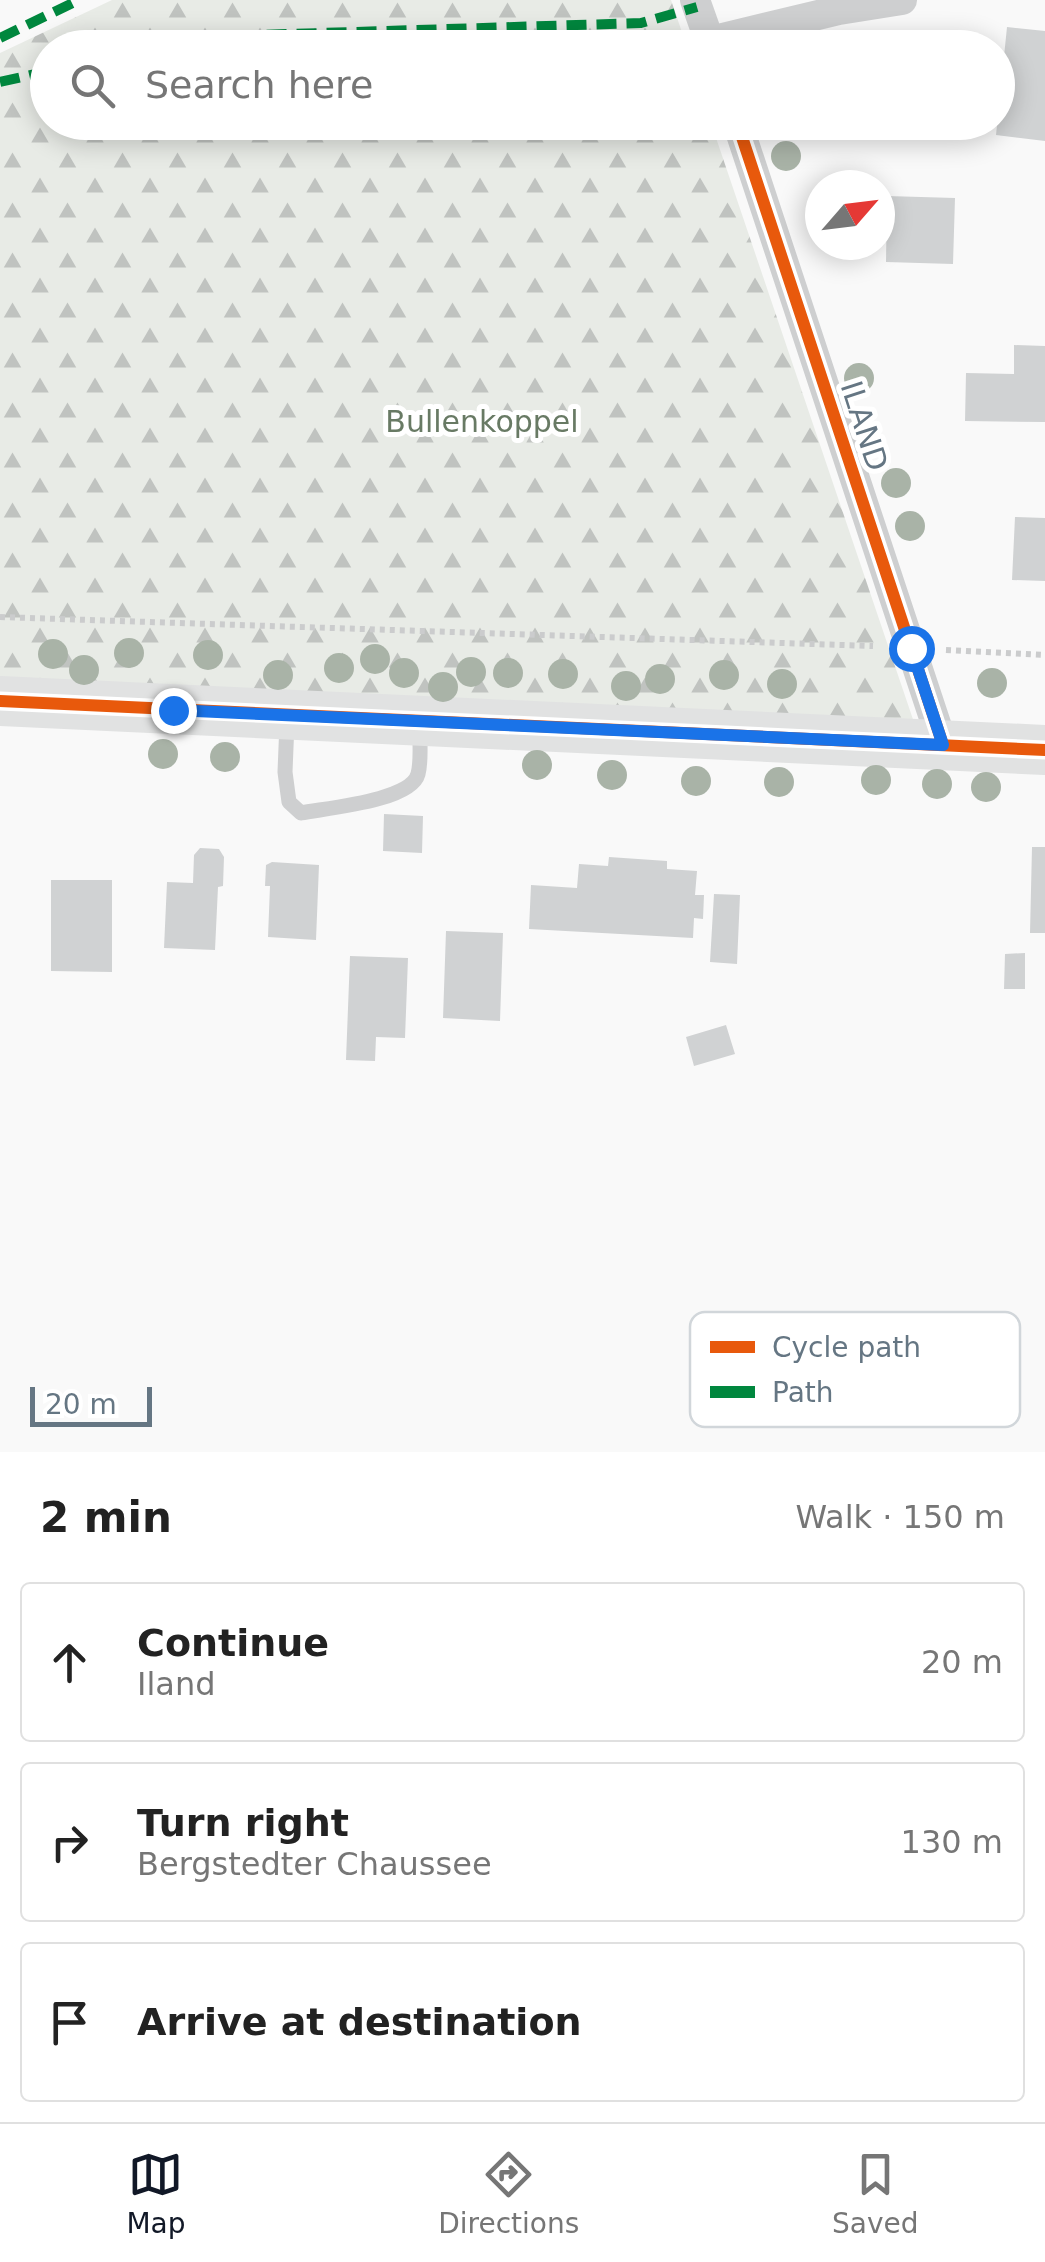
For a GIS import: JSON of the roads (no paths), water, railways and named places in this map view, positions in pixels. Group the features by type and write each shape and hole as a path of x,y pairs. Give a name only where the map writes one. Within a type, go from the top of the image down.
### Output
{"main road":[{"path":"0,701 1045,750"}],"street":[{"path":"695,0 706,30"},
{"path":"764,30 839,10 902,0"},
{"name":"ILAND","path":"743,140 943,745"}],"lane":[{"path":"288,716 285,772 289,802 301,812 392,796 412,784 418,776 420,722"}],"park label":[{"name":"Bullenkoppel","path":"482,422"}]}
